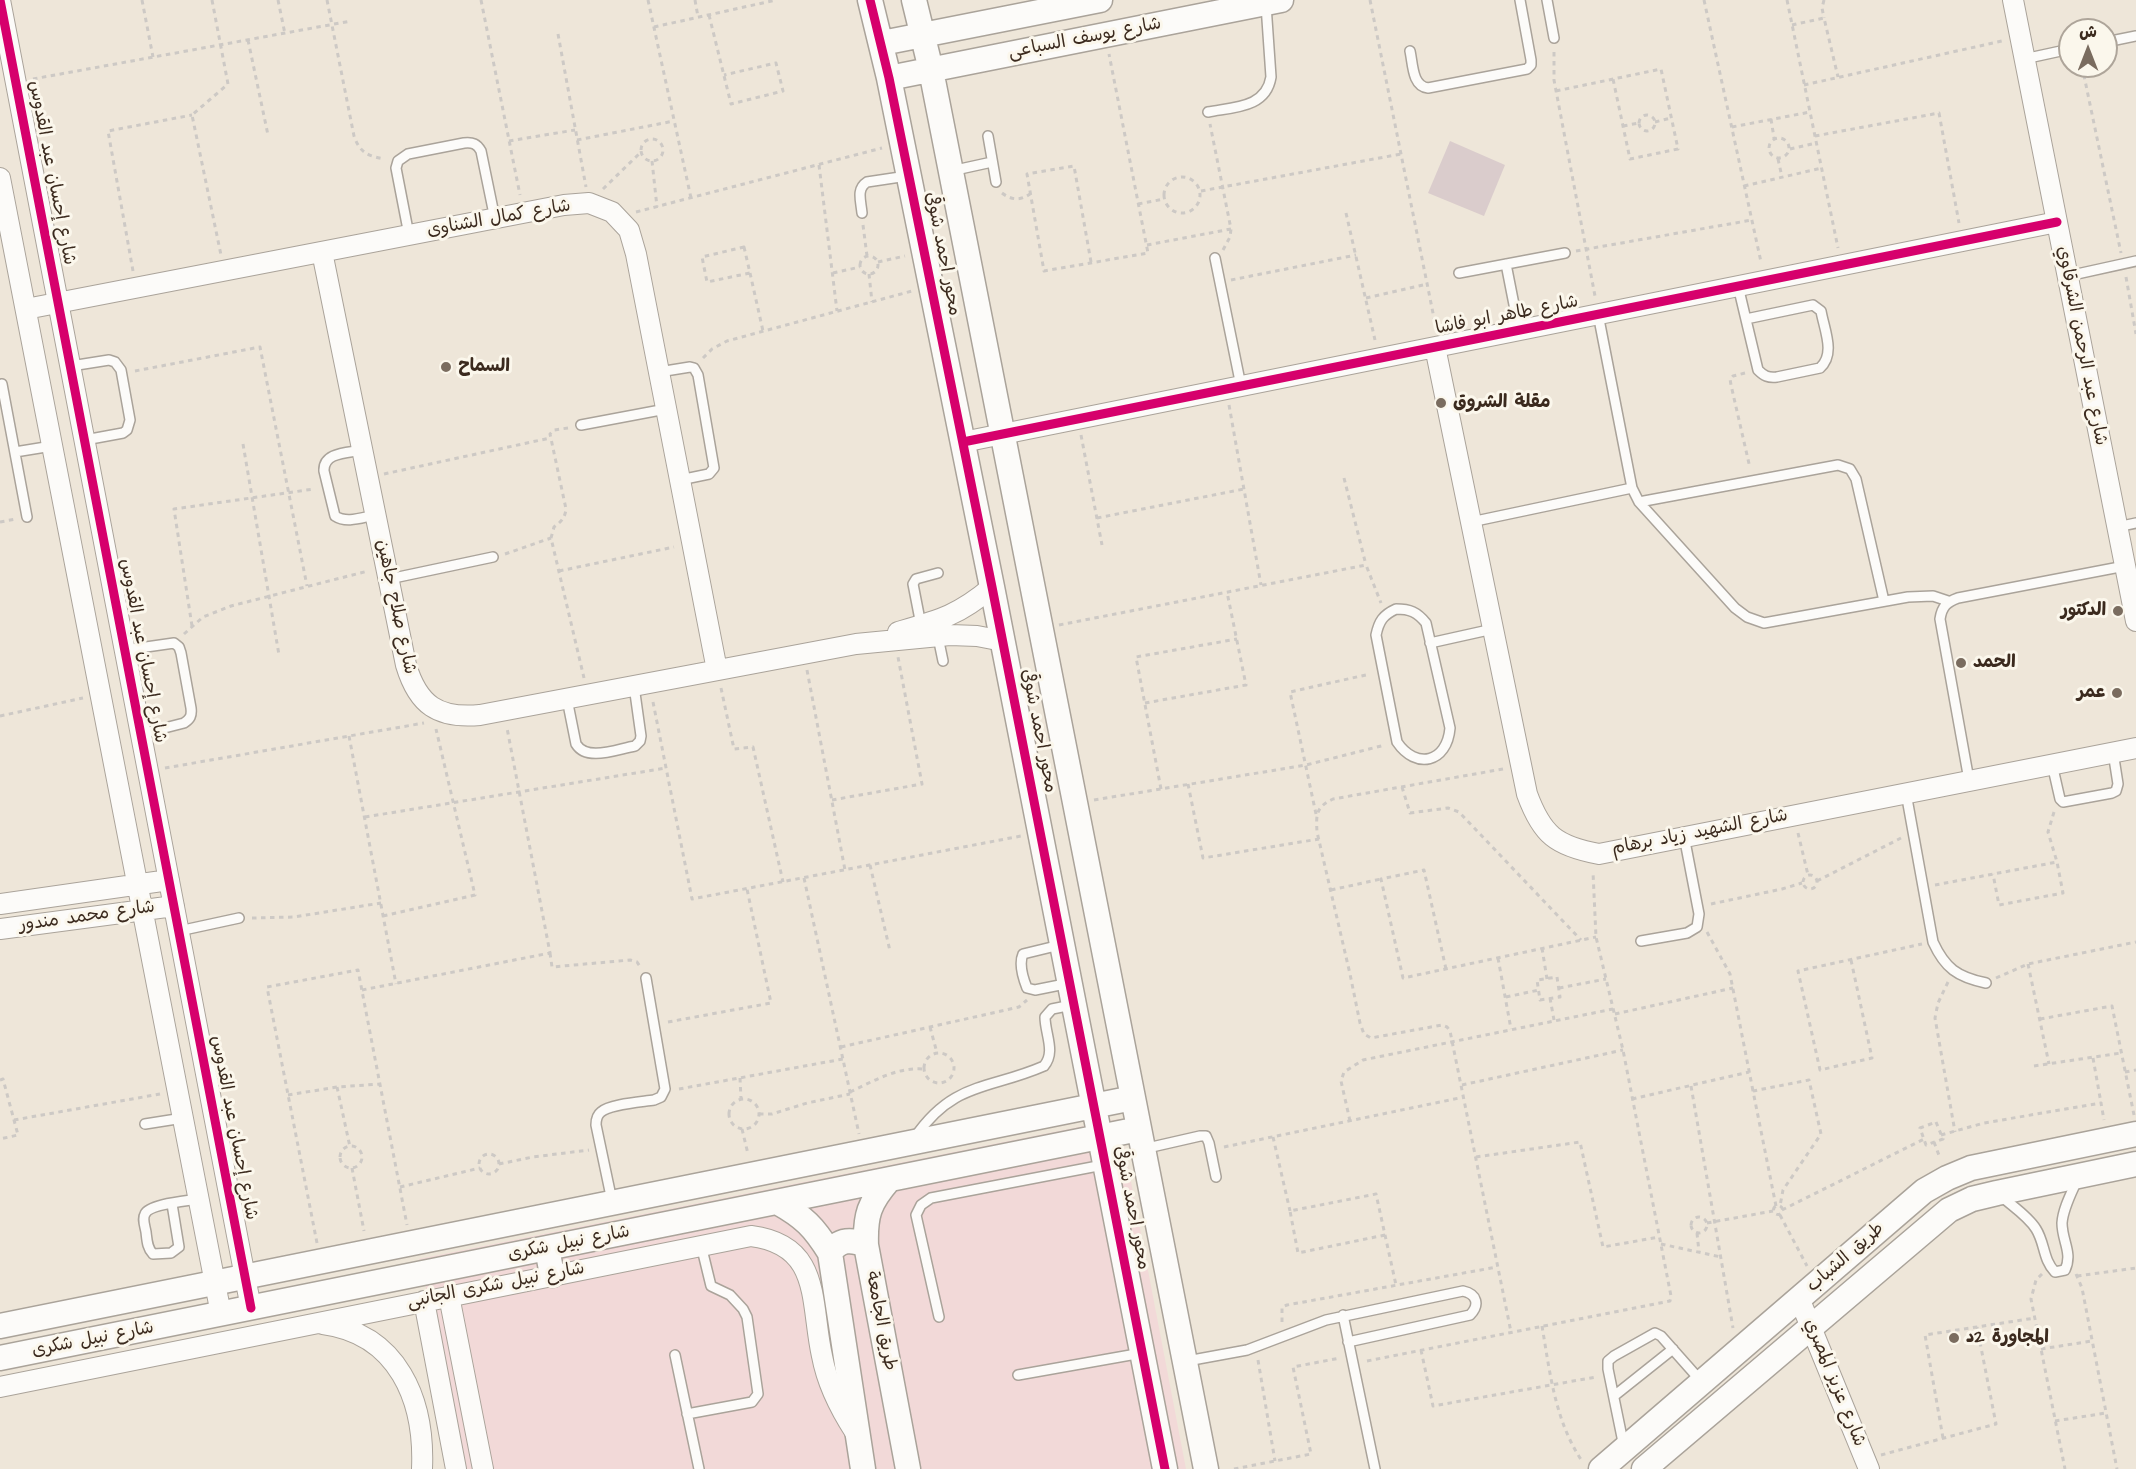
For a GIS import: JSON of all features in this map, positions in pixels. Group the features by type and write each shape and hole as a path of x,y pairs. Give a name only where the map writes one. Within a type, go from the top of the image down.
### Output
{"street":[{"name":"شارع إحسان عبد القدوس","path":"0,0 251,1308"},
{"name":"محور احمد شوقى","path":"870,0 882,43 903,143 993,587 1165,1469"},
{"name":"محور احمد شوقى","path":"914,0 931,70 1206,1469"},
{"name":"شارع يوسف السباعى","path":"882,43 1100,0"},
{"name":"شارع عبد الرحمن الشرقاوي","path":"2013,0 2067,276 2127,525 2125,566 2136,621"},
{"name":"شارع يوسف السباعى","path":"889,78 1273,2"},
{"path":"1,184 221,1314"},
{"name":"شارع كمال الشناوى","path":"26,309 564,205 589,203 612,212 617,217"},
{"path":"617,217 629,230 636,254 717,670"},
{"name":"شارع طاهر ابو فاشا","path":"963,442 2057,222"},
{"name":"شارع صلاح جاهين","path":"322,252 409,675 423,700 440,712 460,717 504,711 856,644 977,636 1003,641"},
{"name":"شارع الشهيد زياد برهام","path":"1437,346 1527,794 1535,818 1552,837 1574,849 1599,854 2136,748"},
{"name":"شارع صلاح جاهين","path":"856,644 956,613 972,605 993,587"},
{"name":"شارع محمد مندور","path":"0,904 169,880"},
{"name":"شارع محمد مندور","path":"0,929 174,906"},
{"name":"شارع نبيل شكرى","path":"0,1326 1132,1098"},
{"name":"طريق الشباب","path":"1601,1469 1924,1191 1947,1178 1979,1166 2108,1140 2135,1125"},
{"path":"949,1135 956,1166"},
{"name":"شارع نبيل شكرى","path":"0,1358 1100,1137 1141,1139"},
{"name":"طريق الشباب","path":"1644,1469 1949,1210 1972,1199 2136,1164"},
{"name":"طريق الجامعة","path":"889,1180 873,1198 865,1221 866,1245 908,1469"},
{"name":"طريق الجامعة","path":"777,1202 798,1214 816,1232 830,1253 863,1469"},
{"name":"شارع نبيل شكرى الجانبى","path":"0,1387 751,1236 768,1238 785,1245 798,1257 807,1272 827,1374 840,1407 859,1438"},
{"path":"830,1253 840,1242 848,1240 866,1245"},
{"path":"547,1248 552,1275"},
{"name":"شارع عزيز المصري","path":"1808,1291 1811,1327 1867,1464"},
{"path":"449,1296 483,1469"},
{"path":"423,1301 456,1469"},
{"path":"315,1323 340,1326 363,1336 384,1350 400,1369 411,1392 417,1416 422,1469"},
{"path":"449,1431 474,1426"}],"lane":[{"path":"1410,51 1415,78 1422,87 1428,88 1527,69 1531,65 1531,60 1520,0"},
{"path":"1547,0 1554,38"},
{"path":"1208,112 1256,102 1264,96 1271,77 1273,2"},
{"path":"2118,40 2136,36"},
{"path":"2024,59 2058,52"},
{"path":"988,136 996,182"},
{"path":"409,235 396,168 398,162 408,154 464,143 471,142 481,151 495,219"},
{"path":"950,171 993,162"},
{"path":"862,213 859,190 862,185 867,182 909,175"},
{"path":"1459,273 1565,253"},
{"path":"1215,258 1233,387"},
{"path":"2067,276 2136,261"},
{"path":"1506,264 1519,330"},
{"path":"1738,286 1758,370 1763,375 1770,378 1820,368 1825,363 1829,351 1821,311 1813,304 1746,319"},
{"path":"1598,314 1632,488 1639,502 1735,608 1747,616 1764,623 1924,596 1933,596 1948,601 2125,566"},
{"path":"71,366 109,360 119,365 122,373 130,420 127,430 123,433 85,440"},
{"path":"659,372 690,367 694,368 698,375 714,468 709,474 680,480"},
{"path":"2,384 27,517"},
{"path":"581,425 666,409"},
{"path":"15,452 52,446"},
{"path":"362,450 332,456 324,465 332,511 341,520 376,515"},
{"path":"1639,502 1838,465 1850,469 1856,479 1884,601"},
{"path":"1471,522 1632,488"},
{"path":"387,573 493,557"},
{"path":"921,625 913,584 916,579 938,573"},
{"path":"1948,601 1943,606 1940,619 1970,780"},
{"path":"1396,609 1408,609 1419,614 1426,623 1449,728 1449,741 1441,753 1430,759 1416,759 1405,753 1397,742 1376,635 1378,624 1385,614 1396,609"},
{"path":"1430,643 1493,629"},
{"path":"938,637 943,661"},
{"path":"125,650 174,643 179,647 181,653 192,714 184,723 141,734"},
{"path":"567,699 579,749 591,754 635,746 641,736 642,685"},
{"path":"2052,764 2060,799 2068,802 2116,791 2118,784 2113,752"},
{"path":"1906,793 1933,942 1940,958 1953,971 1968,980 1986,983"},
{"path":"1641,941 1687,933 1697,927 1699,921 1697,907 1684,836"},
{"path":"179,931 239,918"},
{"path":"1063,945 1023,954 1021,962 1026,984 1031,990 1072,993"},
{"path":"612,1204 596,1125 597,1117 602,1111 654,1100 661,1097 665,1089 646,978"},
{"path":"911,1143 926,1121 947,1102 970,1089 1044,1066 1049,1060 1050,1052 1045,1017 1072,993"},
{"path":"145,1124 183,1118"},
{"path":"1141,1139 1206,1136 1216,1177"},
{"path":"939,1317 916,1215 921,1205 931,1198 1106,1165"},
{"path":"1997,1193 2037,1229 2048,1265 2055,1272 2065,1270 2069,1261 2062,1222 2079,1176"},
{"path":"172,1204 179,1247 176,1251 153,1254 148,1248 144,1214 151,1208 198,1199"},
{"path":"687,1414 752,1402 758,1394 747,1317 730,1295 711,1286 701,1245"},
{"path":"1184,1362 1216,1357 1256,1346 1306,1326 1343,1316 1463,1291 1475,1297 1477,1304 1470,1315 1348,1342"},
{"path":"1343,1316 1375,1469"},
{"path":"1624,1449 1608,1361 1648,1335 1655,1333 1661,1336 1702,1382"},
{"path":"1614,1396 1673,1349"},
{"path":"1018,1375 1142,1353"},
{"path":"675,1355 699,1469"}],"path":[{"path":"142,0 153,57"},
{"path":"136,288 108,131 192,115 228,84 213,0"},
{"path":"278,0 285,34"},
{"path":"327,0 358,147 368,156 398,162"},
{"path":"482,0 523,213"},
{"path":"648,0 691,198"},
{"path":"695,0 698,17"},
{"path":"654,27 776,0"},
{"path":"1370,0 1427,284 1437,346"},
{"path":"1704,0 1764,280"},
{"path":"1787,0 1842,265"},
{"path":"1824,0 1822,8 1838,78"},
{"path":"709,15 731,104 783,91 776,63 724,75"},
{"path":"1792,25 1824,18"},
{"path":"16,82 351,21"},
{"path":"558,34 589,203"},
{"path":"1091,262 1074,166 1027,174 1044,271 1148,253 1105,35"},
{"path":"1804,85 2020,37"},
{"path":"1554,38 1553,63 1556,91 1598,314"},
{"path":"248,40 268,135"},
{"path":"1556,91 1613,79 1661,69 1678,149 1630,159 1613,79"},
{"path":"2084,78 2136,334"},
{"path":"1208,112 1231,229 1227,243 1215,258"},
{"path":"1732,127 1810,112"},
{"path":"1815,136 1939,113 1963,240"},
{"path":"192,115 225,271"},
{"path":"1623,126 1639,123 1645,116 1652,117 1655,122 1653,129 1649,131 1642,129 1639,123"},
{"path":"1655,122 1671,118"},
{"path":"1771,119 1774,138 1768,147 1769,153 1778,159 1782,177"},
{"path":"577,140 674,121"},
{"path":"509,141 575,130"},
{"path":"1774,138 1785,139 1790,149"},
{"path":"589,203 640,153 640,148 647,140 656,140 663,148 663,153 656,161 647,161 640,153"},
{"path":"617,217 903,143"},
{"path":"1778,159 1784,157 1790,149 1816,143"},
{"path":"1201,191 1401,154"},
{"path":"651,162 657,207"},
{"path":"819,165 837,311"},
{"path":"1744,186 1822,168"},
{"path":"1179,177 1193,180 1201,191 1198,205 1186,213 1172,210 1164,199 1167,185 1179,177"},
{"path":"996,182 1002,193 1013,199 1025,198 1030,194"},
{"path":"1138,204 1164,199"},
{"path":"862,213 867,256"},
{"path":"1346,213 1379,358"},
{"path":"1565,253 1752,220"},
{"path":"1147,246 1231,229"},
{"path":"750,273 707,282 702,257 744,247 750,273 763,331"},
{"path":"878,262 925,252"},
{"path":"1220,282 1356,255"},
{"path":"869,274 860,267 861,260 867,256 874,257 878,262"},
{"path":"869,274 876,270 878,262"},
{"path":"833,273 860,267"},
{"path":"869,274 872,302"},
{"path":"1366,298 1427,284"},
{"path":"694,368 712,349 727,341 931,286"},
{"path":"122,373 260,347 308,586"},
{"path":"1753,481 1730,379 1733,376 1758,370"},
{"path":"1233,387 1244,489 1262,585"},
{"path":"1078,419 1102,545"},
{"path":"581,425 554,430 550,434 566,509 562,521 554,527 551,538 588,695"},
{"path":"368,477 550,438"},
{"path":"243,444 279,655"},
{"path":"1344,478 1366,565 1385,614"},
{"path":"192,626 174,509 328,487"},
{"path":"1097,518 1244,489"},
{"path":"493,557 525,549 551,538"},
{"path":"559,571 693,543"},
{"path":"1040,629 1366,565"},
{"path":"174,643 203,617 217,610 308,586 387,573"},
{"path":"1145,703 1246,685 1227,592"},
{"path":"1161,789 1136,657 1237,639"},
{"path":"832,800 922,784 895,640"},
{"path":"804,654 845,870"},
{"path":"717,670 734,749 753,747 783,882"},
{"path":"1383,671 1290,693 1360,1023 1364,1034 1371,1038 1442,1025 1450,1031 1511,1332"},
{"path":"642,685 666,768 692,899 1041,832"},
{"path":"0,716 101,694"},
{"path":"504,711 552,967 630,960 637,962 646,978"},
{"path":"148,771 435,722 475,895 383,916"},
{"path":"349,736 396,984"},
{"path":"1074,803 1306,765 1397,742"},
{"path":"1316,814 1323,803 1333,799 1521,765"},
{"path":"365,817 666,768"},
{"path":"1188,784 1203,858 1320,839"},
{"path":"1402,787 1410,813 1448,808 1459,812 1581,940"},
{"path":"1993,874 1999,905 2063,892 2048,832 2060,799"},
{"path":"1794,815 1808,875"},
{"path":"1802,883 1807,889 1811,889 1817,881 1913,832"},
{"path":"1234,1469 1311,1454 1293,1367 1421,1350 1670,1301 1671,1296 1623,1050 1596,937 1593,872 1599,854"},
{"path":"1922,888 2057,862"},
{"path":"870,865 890,951"},
{"path":"1331,890 1424,870 1446,969"},
{"path":"1802,883 1804,876 1808,875 1815,877 1817,881"},
{"path":"804,878 863,1153"},
{"path":"1381,879 1403,978 1596,937"},
{"path":"1697,907 1802,883"},
{"path":"654,1025 771,1003 747,889"},
{"path":"239,918 294,917 381,903"},
{"path":"1699,921 1717,947 1730,974 1780,1215 1808,1291"},
{"path":"1851,960 1872,1058 1820,1070 1798,972 1851,960 1933,942"},
{"path":"1986,983 2028,964 2136,942"},
{"path":"1542,948 1546,979"},
{"path":"362,990 550,953"},
{"path":"1498,958 1511,1029"},
{"path":"2028,964 2049,1064"},
{"path":"321,1262 267,987 358,970 411,1244"},
{"path":"1953,971 1938,1003 1935,1018 1954,1132"},
{"path":"1557,976 1559,987 1560,997 1540,1000 1537,980 1557,976"},
{"path":"1559,987 1606,979"},
{"path":"1614,1014 1733,987"},
{"path":"841,1047 1019,1007 1026,1001 1031,990"},
{"path":"1506,997 1539,990"},
{"path":"1550,999 1554,1020"},
{"path":"2040,1019 2112,1006 2135,1125"},
{"path":"1350,1121 1341,1081 1344,1071 1363,1060 1613,1009"},
{"path":"930,1027 937,1053"},
{"path":"1462,1084 1623,1050"},
{"path":"937,1053 948,1056 954,1066 951,1077 941,1083 935,1082 926,1075 924,1070 927,1058 937,1053"},
{"path":"2034,1066 2121,1053"},
{"path":"2093,1058 2108,1140"},
{"path":"665,1089 694,1087 843,1059"},
{"path":"759,1114 786,1111 807,1103 850,1093 895,1071 912,1068 924,1070"},
{"path":"2125,1072 2136,1070"},
{"path":"1632,1099 1749,1072"},
{"path":"740,1078 741,1099"},
{"path":"0,1080 3,1079 18,1135 0,1139"},
{"path":"1753,1090 1809,1080 1821,1134 1783,1190 1779,1207"},
{"path":"288,1095 337,1087 380,1084"},
{"path":"1691,1086 1727,1300 1739,1350"},
{"path":"337,1087 350,1147"},
{"path":"14,1120 177,1090"},
{"path":"1210,1150 1464,1097"},
{"path":"741,1099 755,1104 759,1114 755,1124 747,1129 733,1125 728,1115 732,1105 741,1099"},
{"path":"1941,1135 1984,1124 2101,1103"},
{"path":"1936,1122 1943,1139 1926,1145 1924,1139 1920,1128 1936,1122"},
{"path":"742,1129 752,1175"},
{"path":"1273,1137 1298,1253 1385,1235"},
{"path":"1707,1223 1773,1211 1924,1139"},
{"path":"1476,1157 1580,1142 1603,1247 1659,1237"},
{"path":"350,1147 342,1152 341,1161 343,1165 352,1168"},
{"path":"350,1147 359,1150 362,1154 360,1163 352,1168"},
{"path":"499,1164 533,1157 601,1149"},
{"path":"480,1168 480,1159 487,1154 495,1156 499,1164"},
{"path":"400,1187 480,1168 491,1173 498,1168 499,1164"},
{"path":"352,1168 368,1252"},
{"path":"1290,1211 1376,1194 1396,1285"},
{"path":"1773,1211 1780,1215"},
{"path":"1700,1252 1697,1233 1691,1227 1693,1219 1701,1217 1707,1223"},
{"path":"1697,1233 1705,1231 1707,1223"},
{"path":"1661,1244 1721,1257"},
{"path":"2069,1261 2082,1288 2117,1469"},
{"path":"2048,1265 2036,1280 2031,1299 2065,1469"},
{"path":"1285,1336 1282,1307 1497,1266"},
{"path":"2077,1276 2135,1268 2136,1274"},
{"path":"1943,1438 1925,1335 2035,1318"},
{"path":"1542,1326 1552,1385 1561,1419 1570,1444 1588,1469"},
{"path":"1867,1464 1943,1438 1996,1424 1977,1327"},
{"path":"2041,1349 2092,1341"},
{"path":"1256,1346 1275,1461"},
{"path":"1421,1350 1433,1406 1609,1375"},
{"path":"2055,1421 2106,1413"}],"shaded area":[{"path":"1119,1119 1186,1469 465,1469 441,1350 419,1259"}],"building":[{"path":"1450,141 1505,165 1484,216 1428,193"}],"cycle path":[{"path":"0,0 251,1308"},
{"path":"870,0 889,78 992,587 1165,1469"},
{"path":"963,442 2057,222"}],"place":[{"name":"السماح","path":"446,367"},
{"name":"مقلة الشروق","path":"1441,403"},
{"name":"الدكتور","path":"2118,611"},
{"name":"الحمد","path":"1961,663"},
{"name":"عمر","path":"2117,693"},
{"name":"المجاورة 2د","path":"1954,1338"}]}
